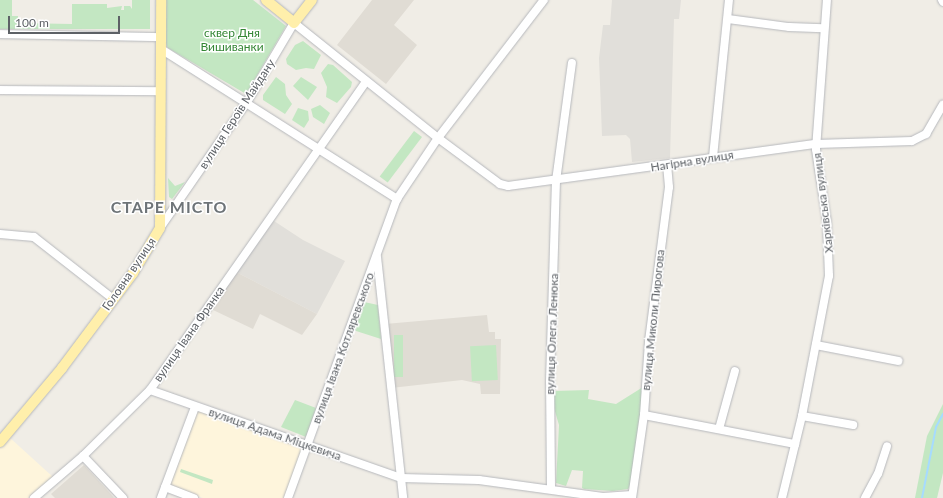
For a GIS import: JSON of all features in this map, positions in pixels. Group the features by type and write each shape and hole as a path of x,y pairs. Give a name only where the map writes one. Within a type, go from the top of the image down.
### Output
{"main road":[{"name":"Головна вулиця","path":"0,442 62,368 113,299 160,228 160,0"},
{"path":"266,0 294,23"},
{"name":"вулиця Героїв Майдану","path":"294,23 312,0"}],"street":[{"name":"вулиця Івана Котляревського","path":"288,498 397,199 438,138 544,0"},
{"path":"713,157 729,0"},
{"name":"Харківська вулиця","path":"782,498 802,416 829,276 829,249 816,144 823,28 827,0"},
{"path":"728,19 789,27 823,28"},
{"name":"Нагірна вулиця","path":"294,23 438,138 500,184 508,186 667,166 713,157 816,144 912,141 920,139 926,134 943,104"},
{"name":"вулиця Героїв Майдану","path":"160,228 247,102 294,23"},
{"path":"0,34 161,37"},
{"path":"161,49 247,102 397,199"},
{"name":"вулиця Олега Ленюка","path":"551,488 550,382 556,181 572,63"},
{"name":"вулиця Івана Франка","path":"39,497 150,390 366,81"},
{"path":"0,90 161,91"},
{"name":"вулиця Миколи Пирогова","path":"632,496 644,415 648,341 669,187 667,166"},
{"path":"0,234 34,238 113,299"},
{"path":"377,255 403,498"},
{"path":"816,345 898,362"},
{"path":"719,429 735,371"},
{"name":"вулиця Адама Міцкевича","path":"150,390 400,478 479,480 551,488 583,495 632,496"},
{"path":"161,498 195,407"},
{"path":"644,415 795,444"},
{"path":"802,416 853,425"},
{"path":"865,498 878,474 887,446"},
{"path":"83,456 123,498"},
{"path":"165,487 194,498"}],"shaded area":[{"path":"372,0 414,0 394,25 417,45 386,84 337,45"},
{"path":"612,0 681,0 679,19 674,19 670,158 632,162 630,139 626,135 602,136 599,58 603,25 610,25"},
{"path":"274,221 303,240 345,261 317,314 236,272"},
{"path":"236,272 317,314 302,335 260,314 253,329 211,309"},
{"path":"487,315 489,332 495,332 495,339 501,339 500,394 481,394 480,384 462,380 391,388 385,324"},
{"path":"197,410 303,447 284,498 203,498 169,486"},
{"path":"9,437 53,477 28,498 0,498 0,447"},
{"path":"84,465 114,498 55,498 51,494"}],"green space":[{"path":"0,0 12,0 12,16 18,16 18,23 72,24 72,4 107,4 107,8 122,6 121,10 124,10 124,6 130,6 132,9 132,0 150,0 150,29 0,29"},
{"name":"сквер Дня Вишиванки","path":"165,0 253,0 286,26 246,94 168,48 165,42"},
{"path":"303,41 321,55 314,69 306,68 296,70 287,64 286,59 295,45"},
{"path":"328,64 333,65 352,82 351,87 337,103 326,97 327,87 321,73"},
{"path":"276,77 285,84 286,95 292,104 285,114 263,100 263,95"},
{"path":"301,77 317,87 308,100 293,86"},
{"path":"320,105 330,113 324,124 313,117 311,109"},
{"path":"298,108 308,111 309,120 304,128 292,120"},
{"path":"414,131 422,137 388,183 380,177"},
{"path":"168,178 175,186 185,182 172,199 169,197"},
{"path":"364,302 378,305 381,339 353,330"},
{"path":"394,335 403,335 403,377 394,377"},
{"path":"496,345 498,380 472,381 470,346"},
{"path":"643,387 642,419 632,483 628,489 613,491 584,489 582,488 583,471 572,470 566,486 556,483 559,425 554,408 553,391 589,390 588,399 616,404"},
{"path":"295,400 316,408 306,437 281,427"},
{"path":"943,404 943,473 937,498 915,498 927,436"},
{"path":"181,469 213,480 212,484 180,472"}],"waterway":[{"path":"922,498 936,427 943,414"}],"district":[{"name":"СТАРЕ МІСТО","path":"169,207"}]}
